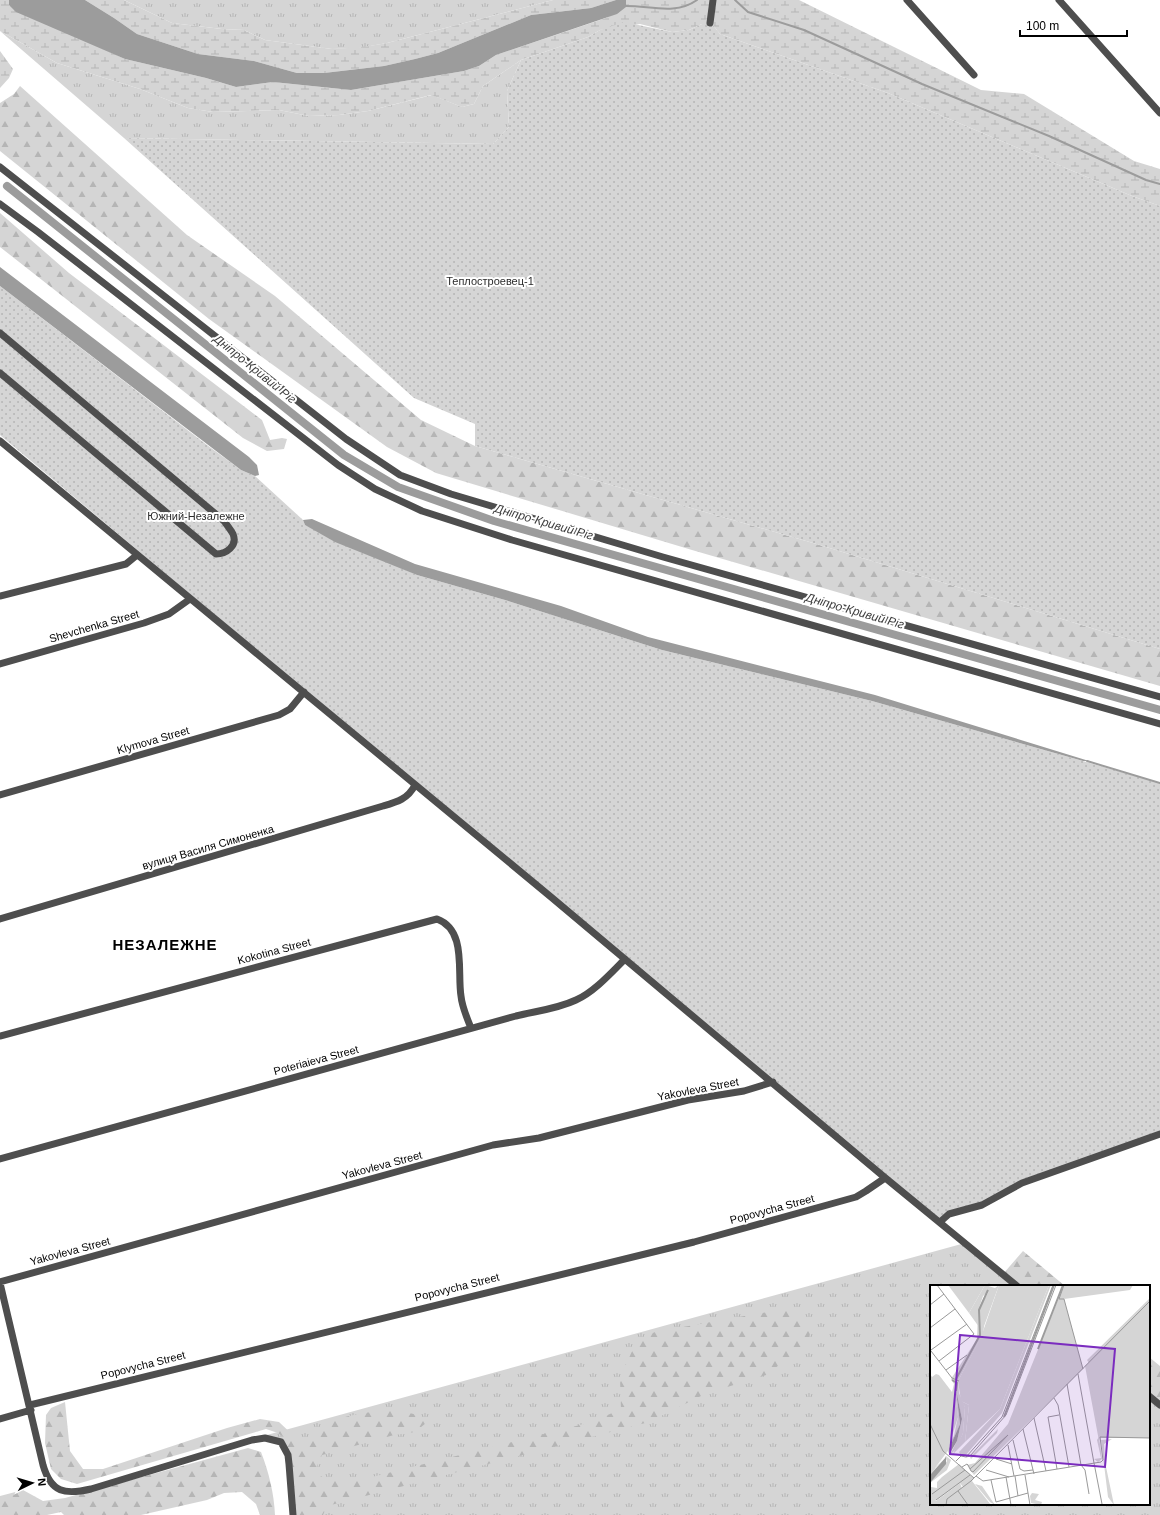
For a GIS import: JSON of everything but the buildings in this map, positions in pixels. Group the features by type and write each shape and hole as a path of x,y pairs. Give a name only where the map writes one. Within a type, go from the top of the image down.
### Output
{"street":[{"path":"710,22 713,0"},
{"path":"907,0 974,75"},
{"path":"1059,0 1160,113"},
{"path":"0,167 346,439 400,475 451,494 663,557 1160,697"},
{"path":"0,204 338,465 375,489 422,511 512,540 1160,724"},
{"path":"0,332 224,521 233,534 234,540 232,546 222,554 216,554 0,373"},
{"path":"0,441 773,1082 885,1178 1016,1285"},
{"path":"0,596 126,564 137,555"},
{"name":"Shevchenka Street","path":"0,664 169,614 190,599"},
{"name":"Klymova Street","path":"0,795 279,715 290,708 304,692"},
{"name":"вулиця Василя Симоненка","path":"0,919 383,806 405,798 411,793 415,785"},
{"name":"Kokotina Street","path":"0,1036 437,919 443,921 449,928 457,945 460,967 460,995 471,1028"},
{"name":"Poteriaieva Street","path":"0,1159 471,1028 563,1005 577,1000 602,981 625,959"},
{"name":"Yakovleva Street","path":"0,1282 493,1145 539,1138 688,1100 744,1091 773,1082"},
{"path":"940,1222 950,1214 982,1205 1022,1183 1160,1134"},
{"name":"Popovycha Street","path":"0,1419 30,1408 694,1242 856,1197 885,1178"},
{"path":"0,1282 46,1476 54,1485 64,1491 72,1493 91,1489 252,1440 265,1438 281,1442 288,1455 293,1515"},
{"path":"1150,1397 1160,1405"}],"green space":[{"path":"0,0 9,0 9,5 125,59 206,78 236,87 273,82 351,90 464,71 479,66 496,55 606,18 625,7 626,0 799,0 981,90 1024,94 1134,161 1160,169 1160,206 1132,196 888,93 720,34 713,25 702,24 689,30 672,32 640,24 600,30 588,37 521,60 483,86 474,104 462,107 431,95 368,111 339,115 309,116 279,110 213,112 188,108 140,89 57,63 0,31"},
{"path":"85,0 124,0 172,23 244,30 265,40 332,49 363,47 387,43 553,0 616,0 591,8 531,15 438,53 415,59 384,66 324,73 297,73 254,61 198,54 137,34"},
{"path":"124,0 553,0 387,43 359,48 332,49 265,40 244,30 172,23"},
{"name":"Теплостроевец-1","path":"711,14 713,25 720,34 888,93 1132,196 1160,206 1160,649 813,543 475,446 475,424 414,398 124,138 493,144 509,127 507,91 521,60 588,37 600,30 624,22 672,32 689,30 702,24"},
{"path":"0,31 57,63 140,89 188,108 213,112 279,110 309,116 339,115 368,111 432,95 462,107 474,104 483,86 521,60 507,91 509,127 493,144 124,138"},
{"path":"0,51 13,69 9,78 0,88"},
{"path":"20,86 187,235 275,296 421,420 475,446 813,543 1160,649 1160,686 692,550 436,473 387,447 209,319 0,151 0,103 14,94"},
{"path":"0,213 69,273 262,420 270,440 282,438 287,439 284,449 267,451 243,438 0,247"},
{"name":"Южний-Незалежне","path":"0,286 207,445 241,470 255,476 303,520 305,525 417,575 505,600 662,650 872,701 1160,783 1160,1134 1022,1183 982,1205 959,1210 940,1222 0,435"},
{"path":"965,1243 1016,1285 930,1285 930,1505 1150,1505 1150,1397 1160,1405 1160,1515 293,1515 289,1464 281,1442 249,1440"},
{"path":"1023,1251 1064,1285 1016,1285 1003,1274"},
{"path":"790,1308 811,1326 808,1343 766,1375 705,1394 649,1422 327,1506 323,1515 297,1515 294,1473 285,1438 278,1433 266,1429 77,1484 61,1479 51,1469 45,1443 46,1415 51,1408 65,1402 70,1451 83,1469 103,1469 227,1428 260,1419 279,1422 296,1438 312,1438 319,1429 331,1422 368,1412 407,1412 421,1418 426,1423 415,1432 394,1435 322,1455 314,1472 329,1481 368,1478 592,1422 621,1409 620,1378 637,1340 655,1332"},
{"path":"1150,1358 1160,1366 1160,1405 1150,1397"},
{"path":"248,1448 261,1452 271,1483 275,1515 260,1515 256,1504 242,1492 224,1493 207,1500 141,1515 64,1515 61,1512 47,1515 0,1515 0,1496 23,1490 43,1501 65,1498"}],"shaded area":[{"path":"9,0 85,0 137,34 198,54 254,61 297,73 324,73 384,66 415,59 438,53 531,15 591,8 616,0 626,0 626,7 617,14 496,55 479,66 464,71 351,90 273,82 236,87 206,78 125,59 16,12 9,5"},
{"path":"0,267 249,457 257,465 259,475 255,476 241,470 0,286"},
{"path":"312,519 415,564 561,606 648,637 875,695 1089,761 1083,761 872,701 662,650 505,600 417,575 335,542 305,525 303,520"}],"waterway":[{"path":"624,6 671,9 689,5 697,0"},
{"path":"735,0 748,12 804,30 922,84 1049,136 1146,180 1160,184"},
{"name":"Дніпро-Кривий Ріг","path":"7,186 344,455 398,487 494,521 1160,710"},
{"path":"1087,761 1160,783"}],"district":[{"name":"НЕЗАЛЕЖНЕ","path":"165,945"}]}
